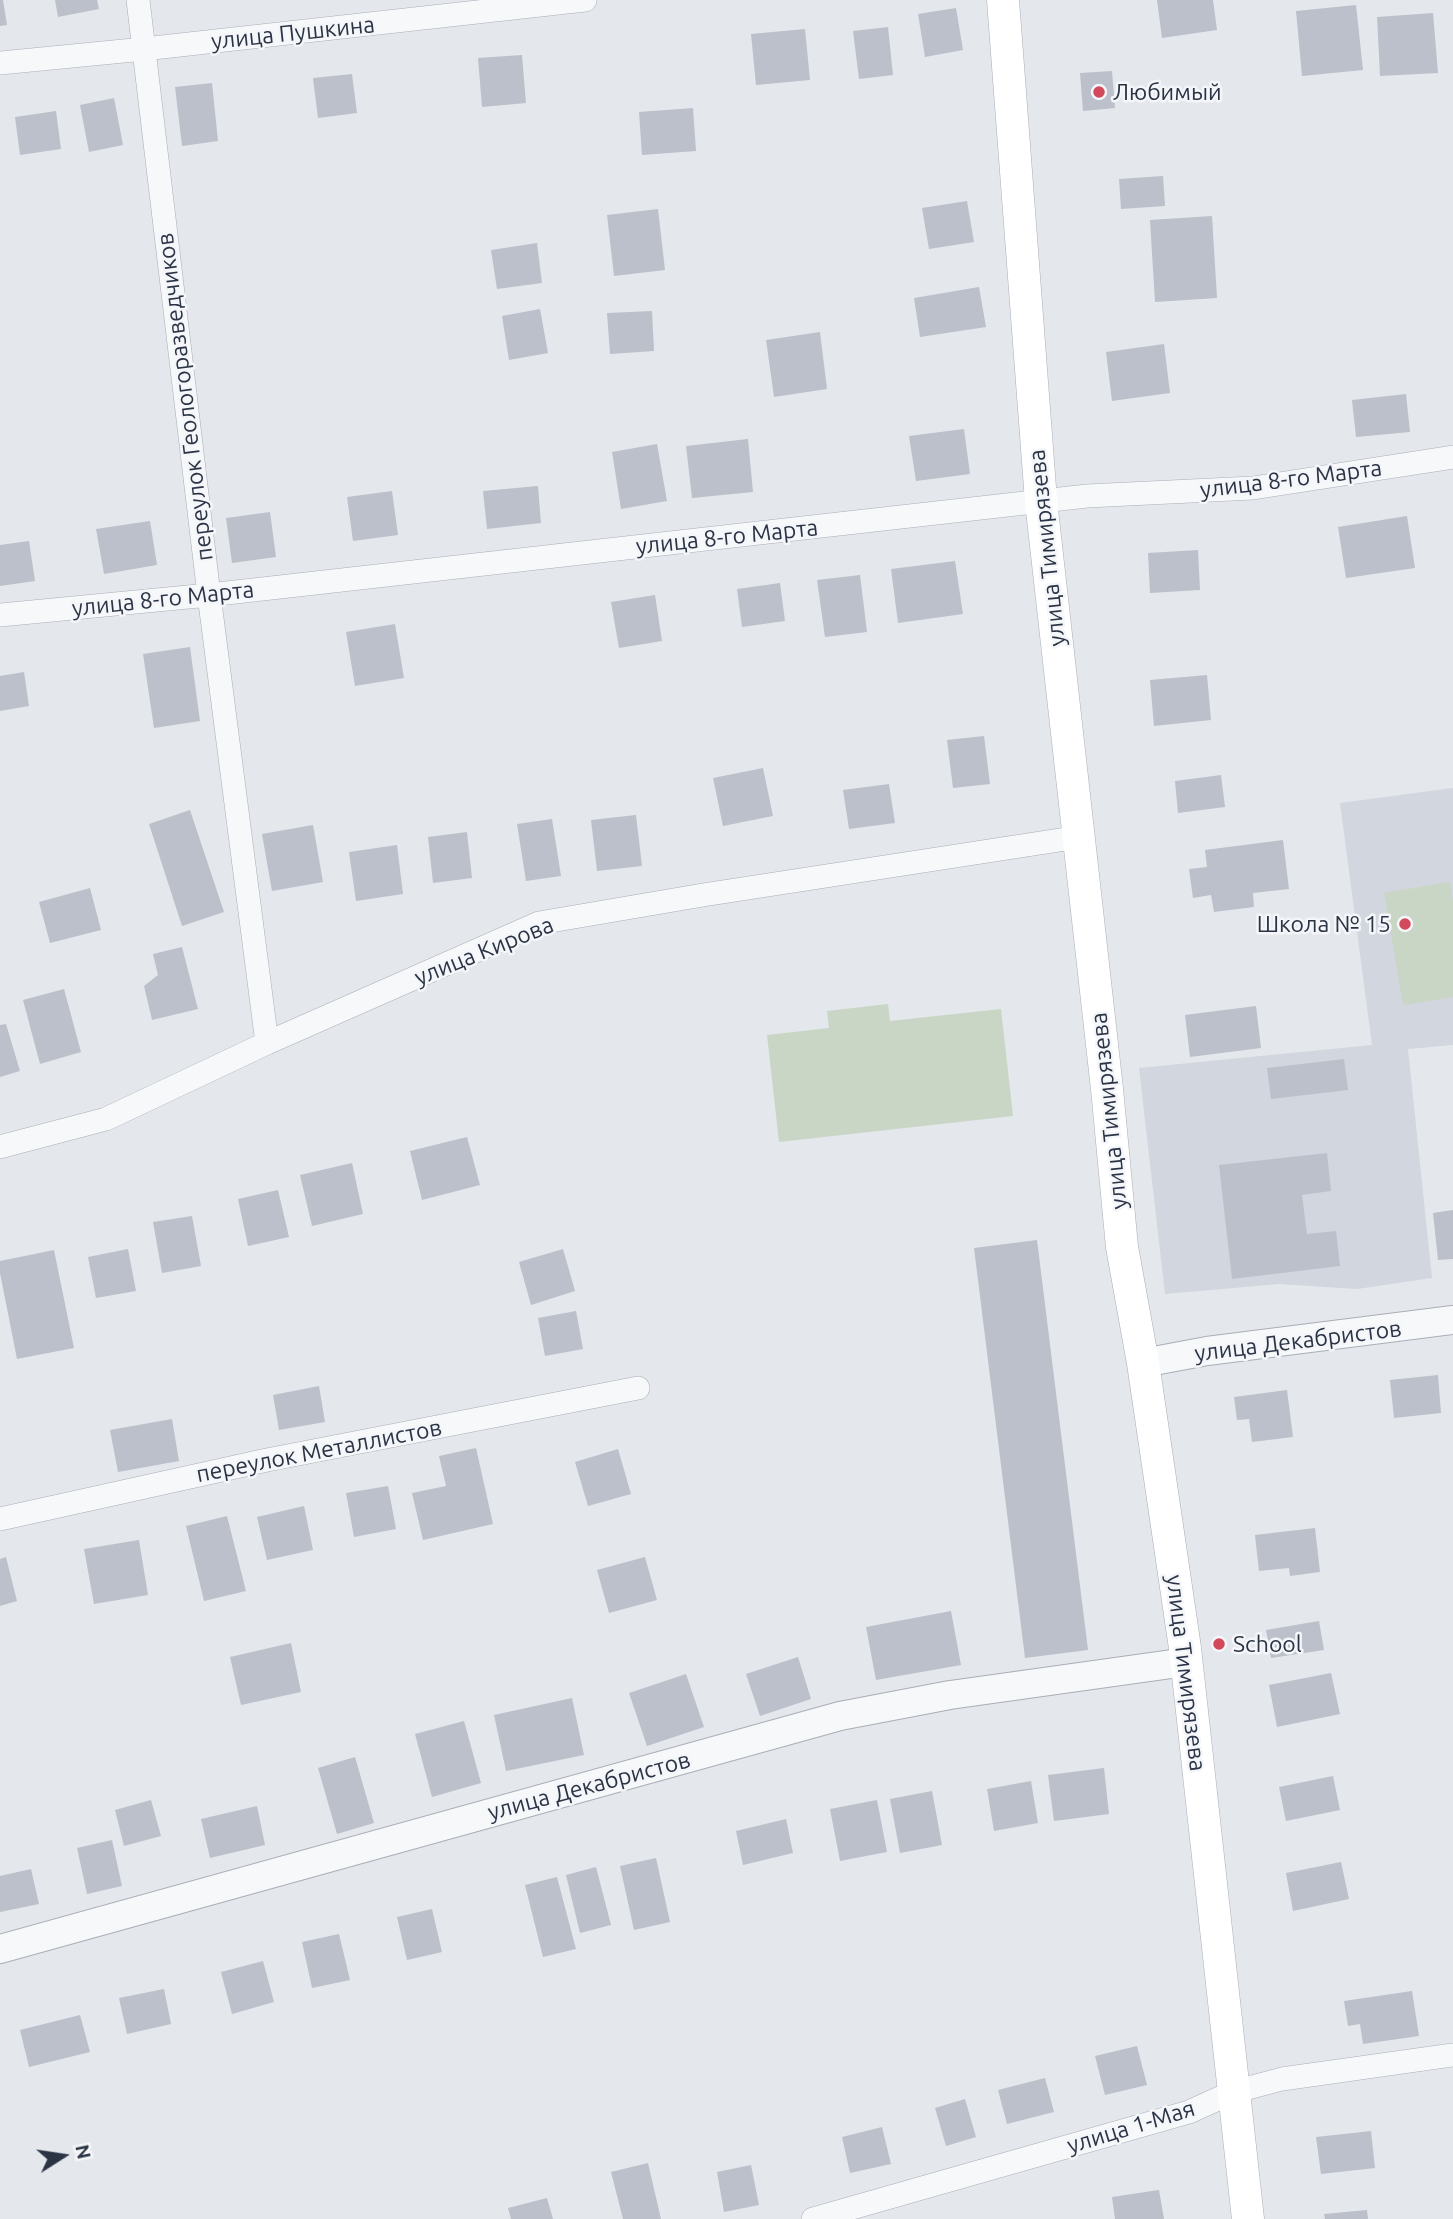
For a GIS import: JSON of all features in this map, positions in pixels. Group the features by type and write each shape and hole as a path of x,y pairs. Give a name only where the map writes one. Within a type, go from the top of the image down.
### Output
{"main road":[{"name":"улица Тимирязева","path":"1003,0 1041,501 1122,1247 1143,1363 1186,1662 1248,2219"}],"street":[{"name":"переулок Геологоразведчиков","path":"138,0 209,595 267,1043"},
{"name":"улица Пушкина","path":"0,63 585,0"},
{"name":"улица 8-го Марта","path":"0,615 209,595 1087,496 1252,488 1453,457"},
{"name":"улица Кирова","path":"0,1147 106,1119 267,1043 539,923 1079,837"},
{"name":"улица Декабристов","path":"1143,1363 1207,1351 1453,1320"},
{"name":"переулок Металлистов","path":"0,1519 267,1460 638,1388"},
{"name":"улица Декабристов","path":"0,1949 840,1716 950,1695 1186,1662"},
{"name":"улица 1-Мая","path":"813,2219 1189,2112 1233,2092 1282,2079 1453,2055"}],"shaded area":[{"name":"Школа № 15","path":"1453,788 1453,1045 1408,1049 1432,1278 1357,1289 1279,1284 1165,1294 1139,1068 1372,1045 1340,803"}],"green space":[{"path":"1450,882 1453,901 1453,997 1403,1005 1384,893"},
{"path":"888,1004 890,1021 1001,1009 1013,1116 779,1142 767,1035 829,1028 827,1011"}],"building":[{"path":"0,0 3,0 7,25 0,26"},
{"path":"55,0 97,0 99,9 58,17"},
{"path":"1157,0 1213,0 1217,30 1162,38"},
{"path":"1356,5 1363,70 1302,76 1296,11"},
{"path":"956,8 963,50 925,57 918,14"},
{"path":"1433,13 1438,73 1380,76 1377,17"},
{"path":"888,27 893,75 859,79 853,31"},
{"path":"805,29 810,80 756,85 751,34"},
{"path":"522,55 526,103 482,107 478,58"},
{"path":"1112,71 1115,108 1083,111 1080,73"},
{"path":"352,74 357,113 318,118 313,78"},
{"path":"212,83 218,141 182,146 175,87"},
{"path":"114,98 123,145 89,152 80,105"},
{"path":"693,108 696,151 642,155 639,112"},
{"path":"56,111 61,149 20,155 15,117"},
{"path":"1163,176 1165,206 1121,209 1119,179"},
{"path":"967,201 974,242 929,249 922,208"},
{"path":"658,209 665,270 614,276 607,215"},
{"path":"1212,216 1217,298 1155,302 1150,220"},
{"path":"537,243 542,283 497,289 491,250"},
{"path":"979,287 986,327 920,337 914,298"},
{"path":"540,309 548,353 509,360 502,316"},
{"path":"652,311 654,351 610,354 607,313"},
{"path":"820,332 827,389 774,397 766,340"},
{"path":"1164,344 1170,393 1112,401 1106,352"},
{"path":"1406,394 1410,432 1356,437 1352,400"},
{"path":"964,429 970,474 916,481 909,436"},
{"path":"748,439 753,492 692,498 686,446"},
{"path":"657,444 667,501 621,509 612,452"},
{"path":"538,486 541,523 487,529 483,491"},
{"path":"392,491 398,535 353,541 347,497"},
{"path":"270,512 276,557 232,563 226,518"},
{"path":"1407,516 1415,568 1346,578 1338,527"},
{"path":"150,521 157,565 104,574 96,529"},
{"path":"29,541 35,581 0,586 0,545"},
{"path":"1198,550 1200,590 1150,593 1148,553"},
{"path":"955,561 963,614 898,623 891,569"},
{"path":"860,575 867,632 825,637 817,580"},
{"path":"780,583 785,621 742,627 737,589"},
{"path":"655,595 662,641 619,648 611,602"},
{"path":"395,624 404,678 355,686 346,632"},
{"path":"190,647 200,721 154,728 143,654"},
{"path":"24,672 29,706 0,711 0,676"},
{"path":"1207,675 1211,720 1154,726 1150,680"},
{"path":"984,736 990,784 953,788 947,740"},
{"path":"763,768 773,816 723,826 713,778"},
{"path":"1221,775 1225,807 1178,813 1175,781"},
{"path":"889,784 895,823 849,829 843,790"},
{"path":"190,810 224,912 182,926 149,824"},
{"path":"636,815 642,866 597,871 591,820"},
{"path":"552,819 561,876 526,881 517,824"},
{"path":"313,825 323,882 272,891 262,834"},
{"path":"467,832 472,878 433,883 428,837"},
{"path":"1283,840 1289,889 1253,893 1254,907 1214,912 1211,895 1193,898 1189,869 1207,867 1205,850"},
{"path":"397,845 403,894 356,901 349,852"},
{"path":"90,888 101,930 50,943 39,902"},
{"path":"182,947 198,1009 152,1020 144,986 158,975 153,954"},
{"path":"64,989 81,1052 40,1064 23,1000"},
{"path":"1256,1006 1261,1048 1190,1057 1185,1015"},
{"path":"6,1024 20,1071 0,1077 0,1025"},
{"path":"1344,1059 1348,1090 1271,1099 1267,1068"},
{"path":"467,1137 480,1185 422,1200 410,1151"},
{"path":"1327,1153 1331,1191 1302,1195 1307,1234 1336,1231 1340,1266 1232,1279 1219,1165"},
{"path":"352,1163 363,1214 312,1226 300,1175"},
{"path":"278,1190 289,1237 248,1246 238,1199"},
{"path":"1453,1210 1453,1259 1438,1260 1433,1213"},
{"path":"192,1216 201,1266 162,1273 153,1222"},
{"path":"1037,1240 1088,1650 1025,1658 974,1248"},
{"path":"128,1249 136,1291 96,1298 88,1257"},
{"path":"563,1249 575,1291 531,1305 519,1262"},
{"path":"54,1250 74,1348 17,1359 0,1261"},
{"path":"576,1311 583,1349 545,1356 538,1318"},
{"path":"1438,1375 1441,1413 1394,1418 1390,1380"},
{"path":"319,1386 325,1422 279,1430 273,1395"},
{"path":"1287,1390 1293,1437 1252,1442 1249,1419 1237,1420 1234,1397"},
{"path":"172,1419 179,1461 118,1472 110,1430"},
{"path":"476,1448 493,1524 423,1540 412,1493 446,1486 439,1456"},
{"path":"618,1449 631,1494 588,1506 575,1462"},
{"path":"388,1486 396,1529 354,1537 346,1493"},
{"path":"304,1506 313,1550 267,1560 257,1517"},
{"path":"227,1516 246,1591 204,1601 186,1526"},
{"path":"1315,1528 1320,1572 1290,1576 1289,1568 1259,1571 1255,1535"},
{"path":"139,1540 148,1595 94,1604 84,1549"},
{"path":"6,1557 17,1601 0,1606 0,1559"},
{"path":"645,1557 657,1600 609,1613 597,1570"},
{"path":"951,1611 961,1665 876,1680 866,1627"},
{"path":"1319,1621 1324,1650 1271,1658 1266,1630"},
{"path":"291,1643 301,1692 241,1705 230,1657"},
{"path":"798,1657 811,1699 760,1716 746,1674"},
{"path":"1331,1673 1340,1714 1277,1727 1269,1685"},
{"path":"686,1674 704,1727 647,1746 629,1693"},
{"path":"572,1698 584,1755 506,1771 494,1715"},
{"path":"464,1721 481,1783 432,1797 415,1734"},
{"path":"355,1757 374,1823 337,1834 318,1768"},
{"path":"1104,1768 1109,1814 1054,1821 1048,1775"},
{"path":"1333,1776 1340,1810 1286,1821 1279,1787"},
{"path":"1031,1781 1038,1823 994,1831 987,1789"},
{"path":"932,1791 942,1845 900,1853 890,1799"},
{"path":"151,1800 161,1836 124,1846 115,1810"},
{"path":"877,1800 887,1852 840,1861 830,1809"},
{"path":"257,1806 265,1845 210,1858 201,1819"},
{"path":"786,1819 793,1853 743,1865 736,1831"},
{"path":"112,1840 122,1886 87,1894 77,1848"},
{"path":"656,1858 670,1922 634,1930 620,1866"},
{"path":"1341,1862 1349,1899 1293,1911 1286,1873"},
{"path":"596,1867 611,1925 580,1933 566,1875"},
{"path":"31,1869 39,1904 0,1912 0,1876"},
{"path":"557,1877 576,1949 543,1957 525,1885"},
{"path":"432,1909 442,1952 407,1960 397,1917"},
{"path":"339,1934 350,1980 312,1988 302,1942"},
{"path":"263,1961 274,2002 232,2014 221,1972"},
{"path":"164,1989 171,2024 127,2034 119,1998"},
{"path":"1412,1991 1419,2036 1363,2044 1360,2024 1348,2026 1344,2001"},
{"path":"80,2015 90,2052 29,2067 20,2030"},
{"path":"1137,2046 1147,2085 1105,2095 1095,2056"},
{"path":"1045,2078 1054,2112 1007,2124 998,2090"},
{"path":"965,2099 976,2137 946,2146 935,2108"},
{"path":"882,2127 891,2164 850,2173 842,2137"},
{"path":"1371,2131 1375,2168 1321,2174 1316,2137"},
{"path":"648,2163 661,2219 623,2219 611,2172"},
{"path":"751,2165 759,2205 724,2212 717,2172"},
{"path":"1159,2190 1164,2219 1115,2219 1112,2197"},
{"path":"547,2198 553,2219 511,2219 508,2208"},
{"path":"1367,2210 1368,2219 1325,2219 1324,2214"}],"place":[{"name":"Любимый","path":"1099,92"},
{"name":"Школа № 15","path":"1405,924"},
{"name":"School","path":"1219,1644"}]}
